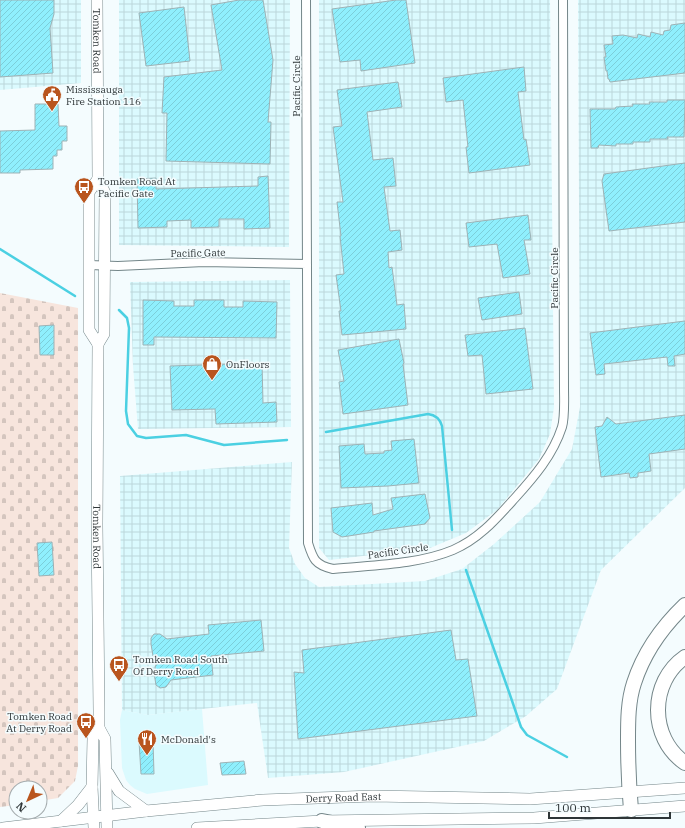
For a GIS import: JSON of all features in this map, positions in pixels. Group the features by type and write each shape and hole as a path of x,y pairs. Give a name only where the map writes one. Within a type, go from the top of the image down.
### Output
{"highway":[{"path":"632,810 629,791 628,716 633,684 644,657 656,637 685,604"},
{"path":"685,657 679,661 663,683 658,712 663,738 673,753 685,763"},
{"path":"322,821 358,828"}],"main road":[{"name":"Tomken Road","path":"97,0 98,179 105,193 104,334 98,344 96,525 99,728 105,740 108,828"},
{"name":"Tomken Road","path":"98,179 89,192 89,330 98,344"},
{"name":"Tomken Road","path":"94,823 92,788 93,738 99,728"},
{"path":"107,771 119,791 146,811"},
{"path":"61,821 78,805 92,788"},
{"name":"Derry Road East","path":"3,828 61,821 94,823 107,816 263,800 373,796 530,799 685,788"},
{"path":"197,828 322,821 534,818 685,806"}],"street":[{"name":"Pacific Circle","path":"306,0 308,543 312,557 322,567 333,569 399,562 432,556 452,550 472,540 492,524 533,478 549,456 562,426 564,388 563,0"},
{"name":"Pacific Gate","path":"89,265 204,262 307,264"}],"shaded area":[{"path":"0,0 81,0 81,83 0,90"},
{"path":"119,0 290,0 289,247 119,245"},
{"path":"319,0 550,0 554,407 550,434 539,459 497,510 466,533 430,548 329,560 319,548"},
{"path":"578,0 685,0 685,488 601,570 557,689 526,716 484,741 344,772 268,778 257,703 148,715 122,710 120,476 292,462 289,548 295,564 305,578 319,587 425,581 462,569 494,544 540,502 572,449 580,407"},
{"path":"290,280 291,427 138,429 133,366 130,282"},
{"path":"202,709 208,785 147,794 130,785 126,780 122,768 120,720 122,710 148,715"}],"green space":[{"path":"0,293 78,308 78,766 75,781 58,798 48,800 48,780 8,780 8,806 0,807"}],"building":[{"path":"0,0 54,0 54,14 50,28 53,73 0,77"},
{"path":"239,0 263,0 273,60 268,122 271,122 270,164 166,161 167,113 162,113 164,77 222,70 211,5"},
{"path":"396,0 406,0 415,63 361,71 360,60 340,62 332,9"},
{"path":"184,7 190,61 146,66 139,13"},
{"path":"685,23 685,73 610,82 606,71 604,45 613,44 612,36 623,35 637,38 638,34 650,37 651,32 663,35 664,31 670,30 671,25"},
{"path":"524,67 526,91 518,92 524,140 526,139 530,165 469,173 463,100 446,102 443,78"},
{"path":"398,82 402,107 367,112 373,160 393,158 396,186 384,187 390,231 400,230 402,250 388,252 389,268 392,267 397,305 404,304 406,329 342,335 339,311 341,311 336,275 344,274 337,202 343,202 333,127 342,126 337,90"},
{"path":"667,100 685,100 684,137 650,139 650,142 616,144 616,146 599,145 598,148 591,148 590,109 615,109 616,107 633,106 632,104 650,104 649,102 667,102"},
{"path":"35,104 58,104 59,126 67,126 67,141 62,141 62,150 57,150 57,156 53,156 53,169 20,170 20,173 0,173 0,131 35,130"},
{"path":"685,163 685,222 609,231 602,181 604,174"},
{"path":"268,176 270,228 244,229 244,219 219,219 219,227 191,228 191,220 167,221 167,227 138,228 137,179 156,178 156,189 258,186 258,177"},
{"path":"528,215 531,240 524,240 530,274 503,278 497,244 469,247 466,223"},
{"path":"519,292 522,314 482,320 478,298"},
{"path":"143,300 174,301 174,306 194,306 194,300 224,300 224,307 243,307 243,301 277,302 276,338 154,337 154,345 143,345"},
{"path":"685,321 685,354 674,356 675,366 668,366 667,357 604,364 605,374 596,375 590,333"},
{"path":"54,325 54,355 40,355 39,326"},
{"path":"525,328 533,389 486,394 482,355 468,356 465,335"},
{"path":"399,339 404,363 408,405 343,414 339,382 344,381 338,350"},
{"path":"262,363 263,403 276,402 277,422 216,424 215,409 172,410 170,366"},
{"path":"685,415 685,449 649,454 651,471 638,473 638,477 630,478 629,473 601,477 595,427 602,426 607,417 616,424"},
{"path":"414,439 419,483 341,488 339,446 364,444 365,454 384,453 384,451 392,450 391,441"},
{"path":"425,494 430,518 425,524 342,537 333,532 331,508 372,503 373,515 393,509 391,498"},
{"path":"52,542 54,575 39,576 37,543"},
{"path":"261,620 264,651 211,656 213,675 171,680 166,687 160,688 156,685 154,673 156,672 155,667 157,658 153,656 151,644 151,638 154,634 160,634 167,639 209,634 208,625"},
{"path":"451,630 456,660 468,659 477,716 298,739 294,672 304,673 302,650"},
{"name":"McDonald's","path":"139,741 153,741 154,774 141,774"},
{"path":"244,761 246,774 222,775 220,763"}],"waterway":[{"path":"0,249 75,296"},
{"path":"119,310 127,318 129,328 126,411 128,424 137,436 146,438 186,435 224,445 287,440"},
{"path":"326,432 428,414 437,418 442,426 452,530"},
{"path":"466,570 521,727 527,735 567,757"}],"place":[{"name":"Mississauga Fire Station 116","path":"52,112"},
{"name":"Tomken Road At Pacific Gate","path":"84,204"},
{"name":"OnFloors","path":"212,381"},
{"name":"Tomken Road South Of Derry Road","path":"119,682"},
{"name":"Tomken Road At Derry Road","path":"86,739"},
{"name":"McDonald's","path":"147,756"}]}
